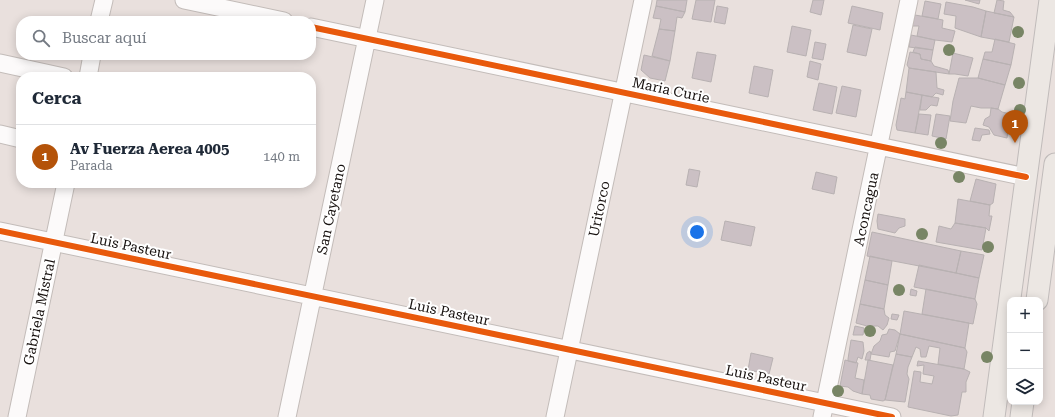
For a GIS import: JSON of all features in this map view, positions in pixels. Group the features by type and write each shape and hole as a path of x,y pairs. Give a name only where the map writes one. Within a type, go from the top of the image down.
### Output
{"main road":[{"path":"994,417 1050,0"},
{"path":"1038,297 1049,260 1055,164"},
{"path":"1021,417 1023,405"}],"street":[{"path":"101,16 104,0"},
{"path":"184,0 260,16"},
{"name":"San Cayetano","path":"287,417 375,0"},
{"name":"Uritorco","path":"555,417 643,0"},
{"name":"Aconcagua","path":"823,410 909,0"},
{"name":"Maria Curie","path":"316,28 1026,177"},
{"path":"89,72 91,60"},
{"path":"0,63 41,72"},
{"path":"0,134 16,138"},
{"name":"Gabriela Mistral","path":"16,417 65,188"},
{"name":"Luis Pasteur","path":"0,231 569,350 823,410 892,417"}],"building":[{"path":"657,0 687,0 685,12 656,6"},
{"path":"696,0 715,0 711,22 692,19"},
{"path":"813,0 824,0 821,15 810,12"},
{"path":"965,0 980,0 979,4"},
{"path":"997,0 1004,1 1003,10 1010,12 1014,17 994,13"},
{"path":"925,1 941,4 938,19 922,16"},
{"path":"946,2 986,11 981,37 955,28 956,16 944,14"},
{"path":"656,6 685,12 682,18 677,17 675,31 659,29 661,19 653,18"},
{"path":"717,6 728,8 725,24 714,22"},
{"path":"852,6 883,13 880,30 848,23"},
{"path":"986,11 1014,17 1009,42 981,37"},
{"path":"915,15 943,20 942,28 955,31 952,42 917,36 919,26 912,26"},
{"path":"853,25 872,29 866,56 847,52"},
{"path":"792,26 811,30 806,56 787,52"},
{"path":"659,29 675,31 670,61 652,56"},
{"path":"911,35 935,40 933,50 909,47"},
{"path":"995,39 1015,44 1011,65 983,59 985,52 992,52"},
{"path":"815,42 826,44 823,60 812,58"},
{"path":"915,47 933,50 931,61 921,59 920,54 913,52"},
{"path":"697,52 716,55 711,82 692,78"},
{"path":"910,52 920,54 921,59 931,61 934,66 948,70 949,74 909,68 907,65"},
{"path":"953,53 973,58 968,76 949,74"},
{"path":"644,55 670,61 665,81 650,78 641,70"},
{"path":"983,59 1011,65 1005,85 978,78"},
{"path":"810,61 821,64 818,80 807,77"},
{"path":"754,66 773,70 768,97 749,93"},
{"path":"909,68 936,72 937,88 944,90 943,95 936,93 932,97 906,92"},
{"path":"959,78 978,78 1005,85 998,109 971,106 966,123 950,121"},
{"path":"819,83 837,87 832,114 813,110"},
{"path":"842,86 861,90 856,117 836,113"},
{"path":"906,92 922,95 915,133 897,130 896,125 901,98 905,99"},
{"path":"922,95 939,98 937,106 931,105 926,110 920,110"},
{"path":"991,108 1010,114 1007,138 994,135 989,127 983,125 985,119 990,116"},
{"path":"919,114 931,115 928,135 915,133"},
{"path":"936,114 950,116 946,139 932,136"},
{"path":"975,128 989,130 990,134 982,135 980,141 972,140"},
{"path":"689,169 700,171 697,187 686,185"},
{"path":"816,172 837,177 834,194 812,189"},
{"path":"976,179 996,184 993,203 990,205 970,201"},
{"path":"958,199 990,205 989,216 992,216 989,231 986,228 955,223"},
{"path":"878,214 905,219 905,226 899,228 895,233 878,229"},
{"path":"725,221 755,227 751,246 721,240"},
{"path":"955,223 986,228 982,250 936,242 939,226 951,229"},
{"path":"872,232 961,251 956,273 867,256"},
{"path":"961,251 984,255 979,278 956,273"},
{"path":"870,256 892,261 888,285 865,280"},
{"path":"919,265 979,278 975,299 914,287"},
{"path":"865,280 888,285 884,309 860,304"},
{"path":"911,289 917,291 916,296 910,295"},
{"path":"926,289 975,299 977,304 973,324 922,314"},
{"path":"860,304 884,309 885,315 889,318 887,325 883,330 878,326 867,326 856,323"},
{"path":"904,311 969,323 965,348 900,334"},
{"path":"892,314 899,315 897,320 891,319"},
{"path":"855,326 864,328 863,335 853,335"},
{"path":"889,329 895,330 900,334 895,351 890,352 889,357 871,354 874,346 880,341 882,335 887,334"},
{"path":"900,334 965,348 967,352 964,369 938,364 940,348 929,346 926,357 921,357 920,349 916,347 912,357 896,354"},
{"path":"851,340 863,342 864,351 862,359 858,357 856,363 848,361"},
{"path":"870,351 870,360 865,360 867,353"},
{"path":"751,353 773,358 769,374 748,370"},
{"path":"896,354 912,357 908,367 907,374 909,379 905,402 885,400"},
{"path":"845,360 858,363 855,378 864,380 862,394 853,391 848,387 840,386"},
{"path":"868,360 893,365 885,400 883,401 871,399 870,395 862,394"},
{"path":"918,361 964,369 970,372 966,382 966,392 962,392 958,415 951,416 908,407 914,371 921,372 920,382 932,384 934,376 923,374 924,365 917,366"}],"cycle path":[{"path":"316,28 1026,177"},
{"path":"0,231 892,417"}],"place":[{"name":"Av Fuerza Aerea 4005","path":"1015,143"}]}
